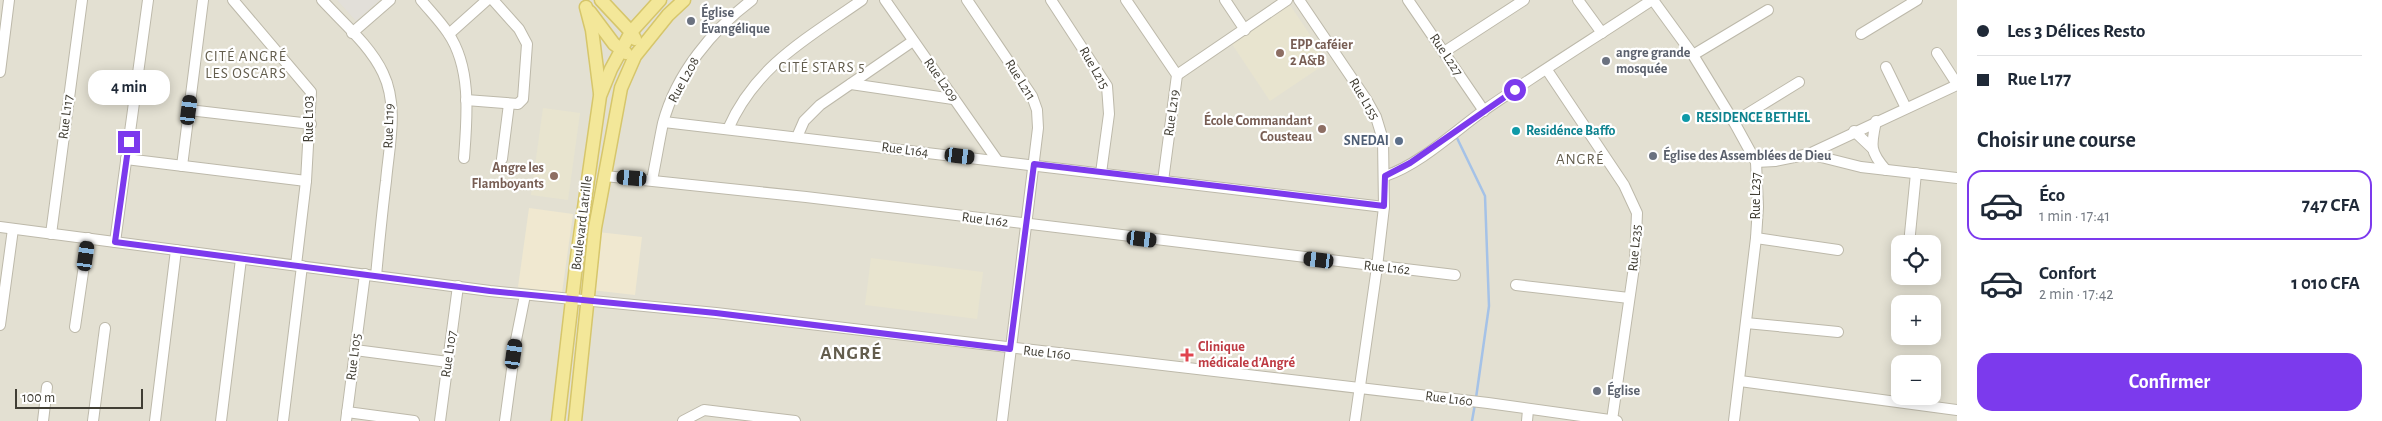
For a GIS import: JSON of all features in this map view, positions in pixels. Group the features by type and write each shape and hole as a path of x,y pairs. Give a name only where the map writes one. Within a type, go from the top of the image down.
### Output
{"main road":[{"path":"583,3 620,50 635,56 636,42 631,32 601,0"},
{"name":"Boulevard Latrille","path":"558,421 600,96 620,50 631,32 660,0"},
{"name":"Boulevard Latrille","path":"575,421 595,228 621,88 635,56 668,15 684,0"},
{"path":"583,3 592,30 600,96"}],"street":[{"path":"0,72 8,0"},
{"name":"Rue L117","path":"51,234 82,0"},
{"path":"115,242 148,0"},
{"path":"182,166 203,0"},
{"name":"Rue L103","path":"233,0 311,92 311,124 299,266 283,421"},
{"name":"Rue L119","path":"322,0 372,56 382,72 389,90 392,108 376,276"},
{"path":"352,33 390,0"},
{"path":"421,0 449,34 464,77 466,100 464,158"},
{"path":"449,34 487,0"},
{"path":"466,100 518,104 523,99 527,44 493,0"},
{"name":"Rue L208","path":"652,180 664,122 674,94 691,63 717,30 752,0"},
{"path":"728,129 738,108 757,80 783,55 862,0"},
{"name":"Rue L209","path":"885,0 997,160"},
{"name":"Rue L211","path":"967,0 1032,96 1037,110 1038,128 1034,164 1002,421"},
{"name":"Rue L215","path":"1051,0 1107,86 1109,114 1101,173"},
{"name":"Rue L219","path":"1126,0 1177,75 1163,181"},
{"path":"1225,0 1245,30"},
{"path":"1177,75 1287,0"},
{"name":"Rue L155","path":"1299,0 1376,117 1383,140 1384,206 1378,267 1355,421"},
{"name":"Rue L227","path":"1410,0 1484,111"},
{"path":"1444,52 1524,0"},
{"path":"1578,0 1602,33"},
{"name":"Rue L237","path":"1385,176 1394,173 1418,158 1484,111 1652,0 1693,55 1756,162 1758,206 1756,238 1734,421"},
{"path":"1861,34 1917,0"},
{"path":"1693,55 1768,10"},
{"path":"797,137 804,121 820,105 913,41"},
{"path":"1756,162 1788,159 1809,154 1854,131 1957,84 1937,53"},
{"path":"1886,67 1906,108"},
{"name":"Rue L235","path":"1546,70 1634,204 1638,228 1612,420"},
{"path":"1734,122 1799,82"},
{"path":"851,84 953,99"},
{"path":"502,159 509,104"},
{"path":"189,110 311,124"},
{"path":"1861,167 1872,151 1876,121"},
{"name":"Rue L164","path":"664,122 1384,206"},
{"path":"1854,131 1886,170"},
{"path":"1809,154 1861,167 1957,178"},
{"path":"126,159 306,181"},
{"path":"1910,235 1916,173"},
{"name":"Rue L162","path":"605,176 1455,275"},
{"name":"Rue L160","path":"0,227 525,295 716,313 1010,349 1488,403 1527,416 1617,421"},
{"path":"0,325 13,229"},
{"path":"75,327 88,238"},
{"path":"1756,238 1838,250"},
{"path":"155,421 176,250"},
{"path":"221,421 241,259"},
{"name":"Rue L105","path":"347,416 365,274"},
{"path":"1516,285 1629,298"},
{"name":"Rue L107","path":"440,421 458,286"},
{"path":"506,421 516,340 525,295"},
{"path":"1746,323 1838,332"},
{"path":"93,421 104,328"},
{"path":"355,350 448,362"},
{"path":"1740,381 1957,410"},
{"path":"42,421 47,387"},
{"path":"683,421 704,410 795,421"},
{"path":"347,416 414,421"}],"shaded area":[{"path":"0,0 1957,0 1957,421 0,421"},
{"path":"337,0 380,0 356,21"},
{"name":"EPP caféier 2 A&B","path":"1290,5 1328,62 1270,101 1232,44"},
{"path":"543,108 580,113 568,200 531,195"},
{"path":"529,208 573,214 562,293 518,287"},
{"path":"598,232 642,237 635,295 591,290"},
{"path":"871,258 983,272 977,319 865,305"}],"waterway":[{"path":"1457,138 1485,196 1489,306 1476,398"},
{"path":"1472,421 1475,404"}],"place":[{"name":"Église Évangélique","path":"691,21"},
{"name":"EPP caféier 2 A&B","path":"1280,53"},
{"name":"angre grande mosquée","path":"1606,61"},
{"name":"RESIDENCE BETHEL","path":"1686,118"},
{"name":"École Commandant Cousteau","path":"1322,129"},
{"name":"Residénce Baffo","path":"1516,131"},
{"name":"SNEDAI","path":"1399,141"},
{"name":"Église des Assemblées de Dieu","path":"1653,156"},
{"name":"Angre les Flamboyants","path":"554,176"},
{"name":"Clinique médicale d’Angré","path":"1187,355"},
{"name":"Église","path":"1597,391"}],"district":[{"name":"CITÉ ANGRÉ LES OSCARS","path":"246,64"},
{"name":"CITÉ STARS 5","path":"822,67"},
{"name":"ANGRÉ","path":"1580,159"},
{"name":"ANGRÉ","path":"851,353"}],"route":[{"path":"129,142 115,242 490,291 716,313 1010,349 1034,164 1163,181 1384,206 1385,176 1394,173 1441,143 1515,90"}]}
